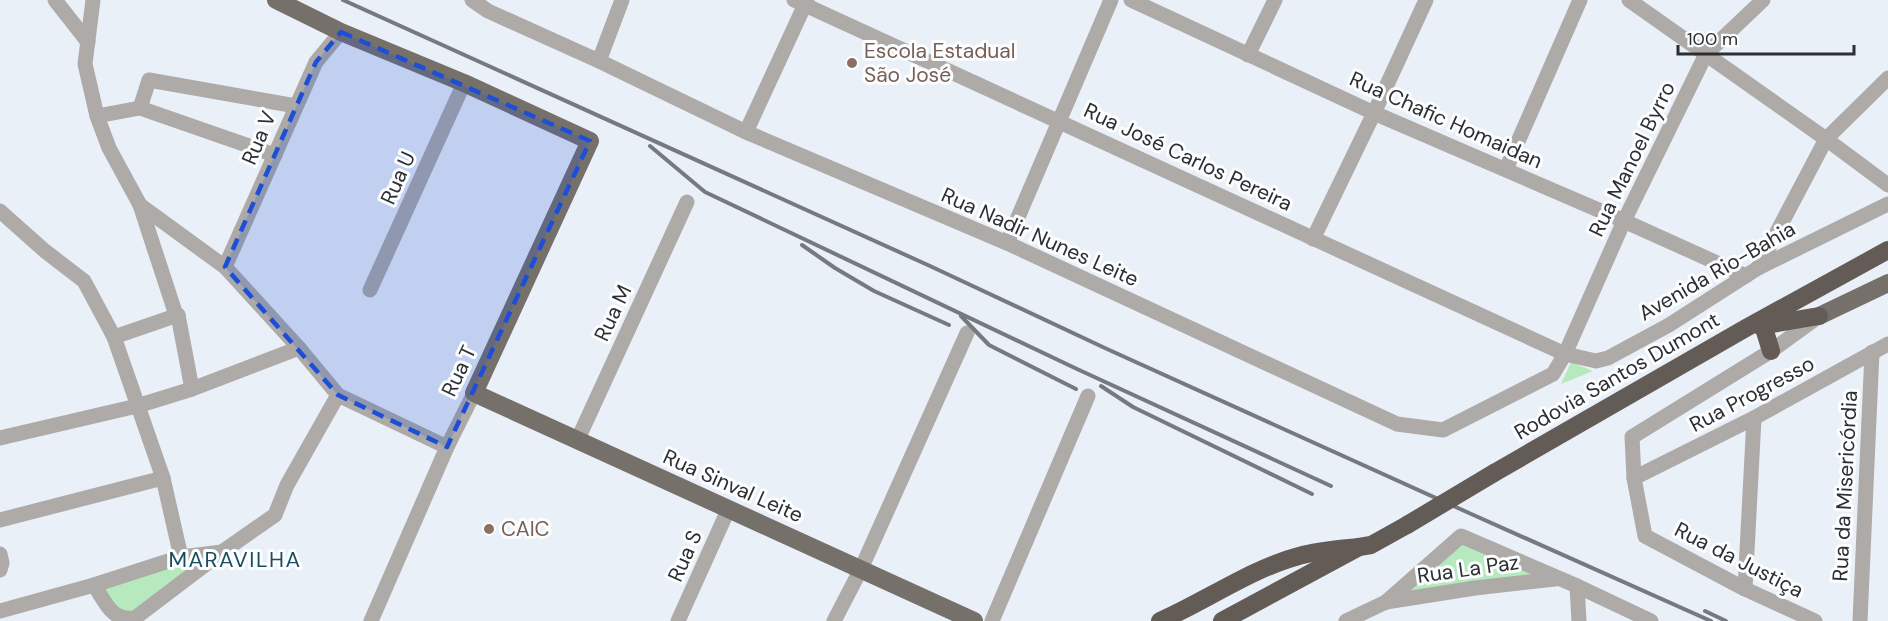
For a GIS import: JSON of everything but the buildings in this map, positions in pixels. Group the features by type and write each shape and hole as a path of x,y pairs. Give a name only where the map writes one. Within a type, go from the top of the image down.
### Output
{"highway":[{"name":"Rodovia Santos Dumont","path":"1222,621 1407,525 1494,473 1888,250"},
{"path":"1771,351 1755,327 1819,316"},
{"name":"Rodovia Santos Dumont","path":"1247,621 1367,555 1365,546"},
{"path":"1160,621 1265,568 1298,556 1365,546"}],"main road":[{"path":"276,0 340,32 464,84"},
{"name":"Rua T","path":"464,84 590,141 474,393"},
{"path":"1819,316 1888,283"},
{"name":"Rua Sinval Leite","path":"474,393 974,621"}],"street":[{"path":"56,0 88,42"},
{"path":"93,0 85,64 98,116 109,148 140,205 176,315 178,315 192,389"},
{"name":"Rua Nadir Nunes Leite","path":"472,0 490,5 746,132 1007,243 1397,424 1443,430 1552,374 1565,354"},
{"path":"599,61 622,0"},
{"path":"1007,243 1111,0"},
{"name":"Rua Chafic Homaidan","path":"1131,0 1374,113 1624,221 1752,272"},
{"path":"1248,55 1275,0"},
{"path":"1313,239 1426,0"},
{"path":"1506,169 1580,0"},
{"path":"1629,0 1888,185"},
{"name":"Rua Manoel Byrro","path":"1565,354 1624,221 1706,54 1763,0"},
{"path":"746,132 802,2"},
{"name":"Rua José Carlos Pereira","path":"802,2 1565,354"},
{"name":"Rua V","path":"225,267 316,62 340,32"},
{"path":"1752,272 1826,139 1888,78"},
{"path":"140,108 149,80 296,106"},
{"name":"Rua U","path":"370,290 464,84"},
{"path":"98,116 140,108 275,155"},
{"name":"Rua M","path":"577,441 687,202"},
{"name":"Avenida Rio-Bahia","path":"1565,354 1596,361 1608,358 1669,325 1752,272 1888,204"},
{"path":"140,205 225,267 299,348 338,395 447,447"},
{"path":"0,211 84,282 114,337 163,478 181,557"},
{"path":"114,337 178,315"},
{"path":"1634,478 1632,436 1771,351 1819,316"},
{"path":"834,621 861,568 967,333"},
{"name":"Rua Progresso","path":"1634,478 1754,418 1888,344"},
{"path":"0,438 137,406 192,389 299,348"},
{"name":"Rua da Misericórdia","path":"1860,621 1872,352"},
{"name":"Rua T","path":"371,621 447,447 474,393"},
{"path":"94,585 115,616 125,620 135,618 222,552 276,515 287,485 338,395"},
{"path":"992,621 1088,396"},
{"path":"1745,589 1754,418"},
{"path":"0,520 163,478"},
{"name":"Rua da Justiça","path":"1634,478 1645,536 1745,589 1815,621"},
{"name":"Rua S","path":"678,621 729,508"},
{"path":"1346,621 1386,602 1461,536 1651,621"},
{"path":"4,614 181,557 222,552"},
{"path":"0,554 2,563 0,570"},
{"name":"Rua La Paz","path":"1386,602 1557,578"},
{"path":"1577,586 1579,621"}],"highlighted area":[{"path":"341,32 590,141 447,447 338,395 225,267 316,62"}],"green space":[{"path":"1571,362 1593,371 1561,384"},
{"path":"1460,542 1540,576 1399,596"},
{"path":"216,554 126,618 98,587"}],"railway":[{"path":"343,0 930,266 1107,349 1711,621"},
{"path":"650,146 705,192 1077,369 1331,486"},
{"path":"802,245 874,291 949,325"},
{"path":"961,316 989,345 1076,389"},
{"path":"1101,386 1133,407 1312,494"},
{"path":"1705,611 1726,621"}],"place":[{"name":"Escola Estadual São José","path":"852,63"},
{"name":"CAIC","path":"489,529"}],"district":[{"name":"MARAVILHA","path":"235,559"}]}
